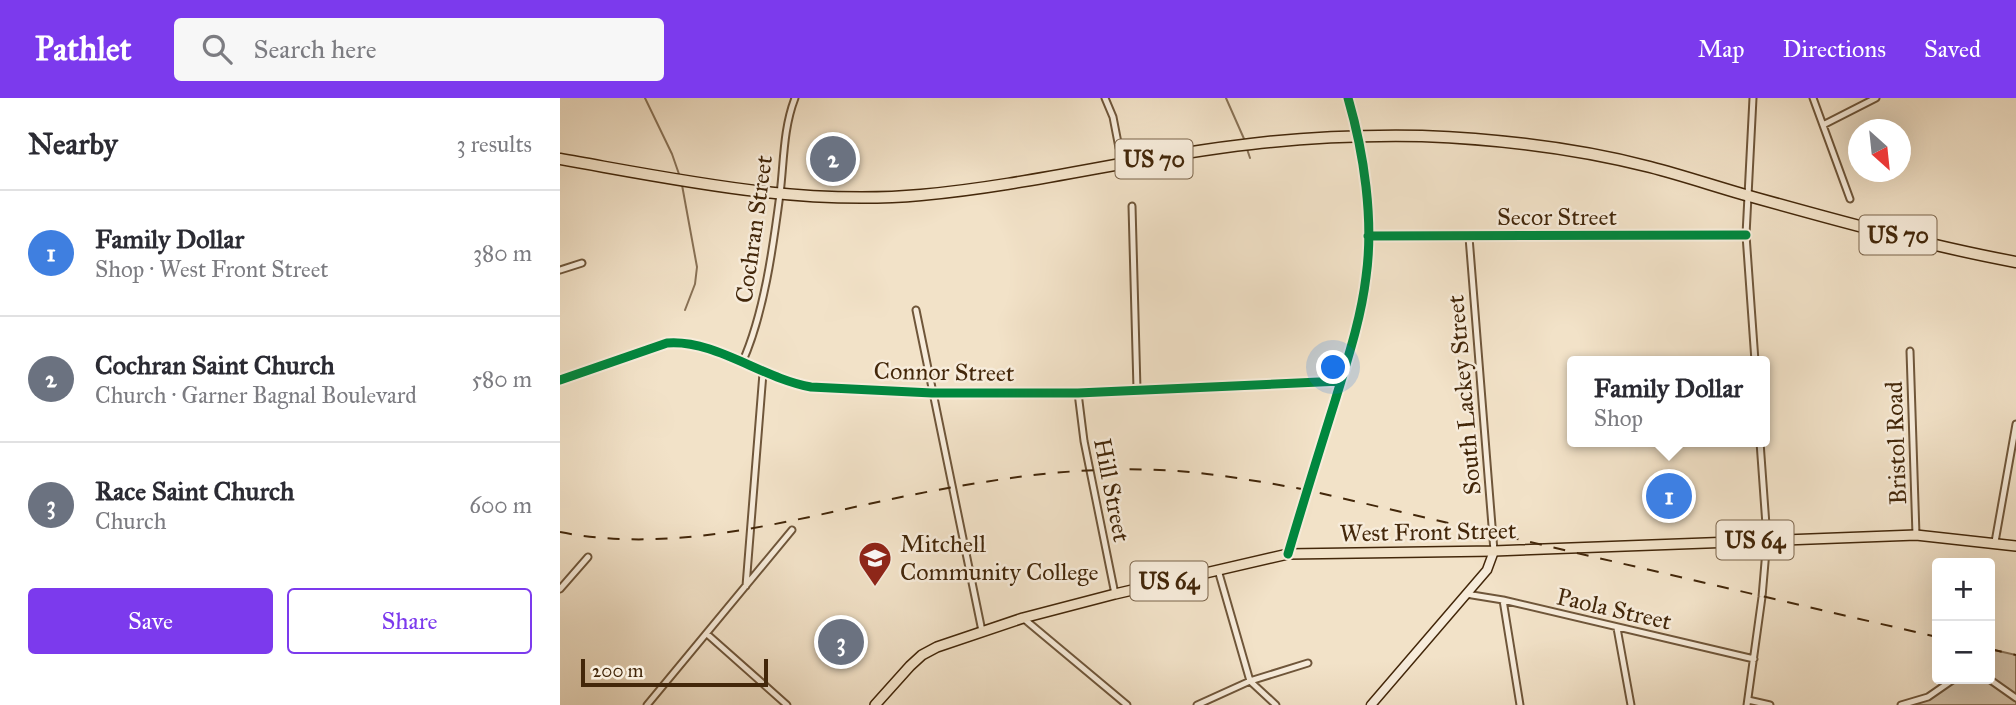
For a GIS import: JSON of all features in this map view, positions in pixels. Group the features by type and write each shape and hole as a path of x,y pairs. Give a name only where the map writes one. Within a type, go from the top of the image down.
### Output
{"highway":[{"name":"US 70","path":"560,159 671,179 780,194 851,198 919,195 999,185 1249,144 1333,136 1478,139 1551,148 1648,166 1746,195 1930,243 2016,262"}],"main road":[{"name":"West Front Street","path":"875,705 922,655 937,647 1023,618 1288,554 1494,551 1916,535 2016,546"},
{"path":"1371,705 1487,570 1494,551"}],"street":[{"name":"Cochran Street","path":"742,363 758,321 780,194 788,122 795,98"},
{"path":"1105,98 1113,117 1119,148"},
{"path":"1288,554 1341,381 1366,278 1368,236 1359,136 1348,98"},
{"path":"1753,98 1746,234 1755,356"},
{"path":"1813,98 1850,199"},
{"path":"1824,125 1876,98"},
{"path":"1132,206 1137,389"},
{"name":"Secor Street","path":"1368,236 1746,234"},
{"name":"South Lackey Street","path":"1469,236 1494,551"},
{"path":"560,270 582,263"},
{"path":"916,310 982,631"},
{"name":"Connor Street","path":"560,380 667,343 691,344 763,373 811,387 932,393 1078,393 1341,381"},
{"name":"Bristol Road","path":"1910,351 1916,535"},
{"path":"746,587 763,373"},
{"name":"Hill Street","path":"1078,393 1084,441 1115,594"},
{"path":"1995,542 2016,424"},
{"path":"1760,447 1766,539 1762,597 1747,702 1770,705"},
{"path":"648,705 792,530"},
{"path":"560,589 588,557"},
{"path":"1218,570 1250,681 1276,705"},
{"name":"Paola Street","path":"1465,594 1503,600 1754,659"},
{"path":"1503,600 1520,705"},
{"path":"1023,618 1127,705"},
{"path":"1617,628 1631,705"},
{"path":"707,634 788,705"},
{"path":"1197,705 1250,681 1308,663"},
{"path":"1995,683 2016,698"},
{"path":"1901,705 1928,697 1947,684"}],"shaded area":[{"path":"1995,650 2016,655 2016,705 1901,705 1928,697 1947,684 1995,684"}],"waterway":[{"path":"645,98 680,177"},
{"path":"1226,98 1245,141"},
{"path":"1247,149 1250,158"},
{"path":"682,185 697,267 695,284 685,310"}],"railway":[{"path":"560,532 604,538 691,537 777,524 919,493 1011,478 1059,472 1159,470 1232,477 1307,490 1932,636"},
{"path":"1995,650 2016,655"}],"cycle path":[{"path":"1288,554 1349,355 1366,277 1369,233 1366,187 1359,141 1348,98"},
{"path":"1368,236 1746,235"},
{"path":"560,380 667,343 685,343 721,353 793,383 811,387 932,393 1078,393 1341,381"}],"place":[{"name":"Cochran Saint Church","path":"833,159"},
{"name":"Family Dollar","path":"1669,496"},
{"name":"Mitchell Community College","path":"875,588"},
{"name":"Race Saint Church","path":"841,642"}]}
